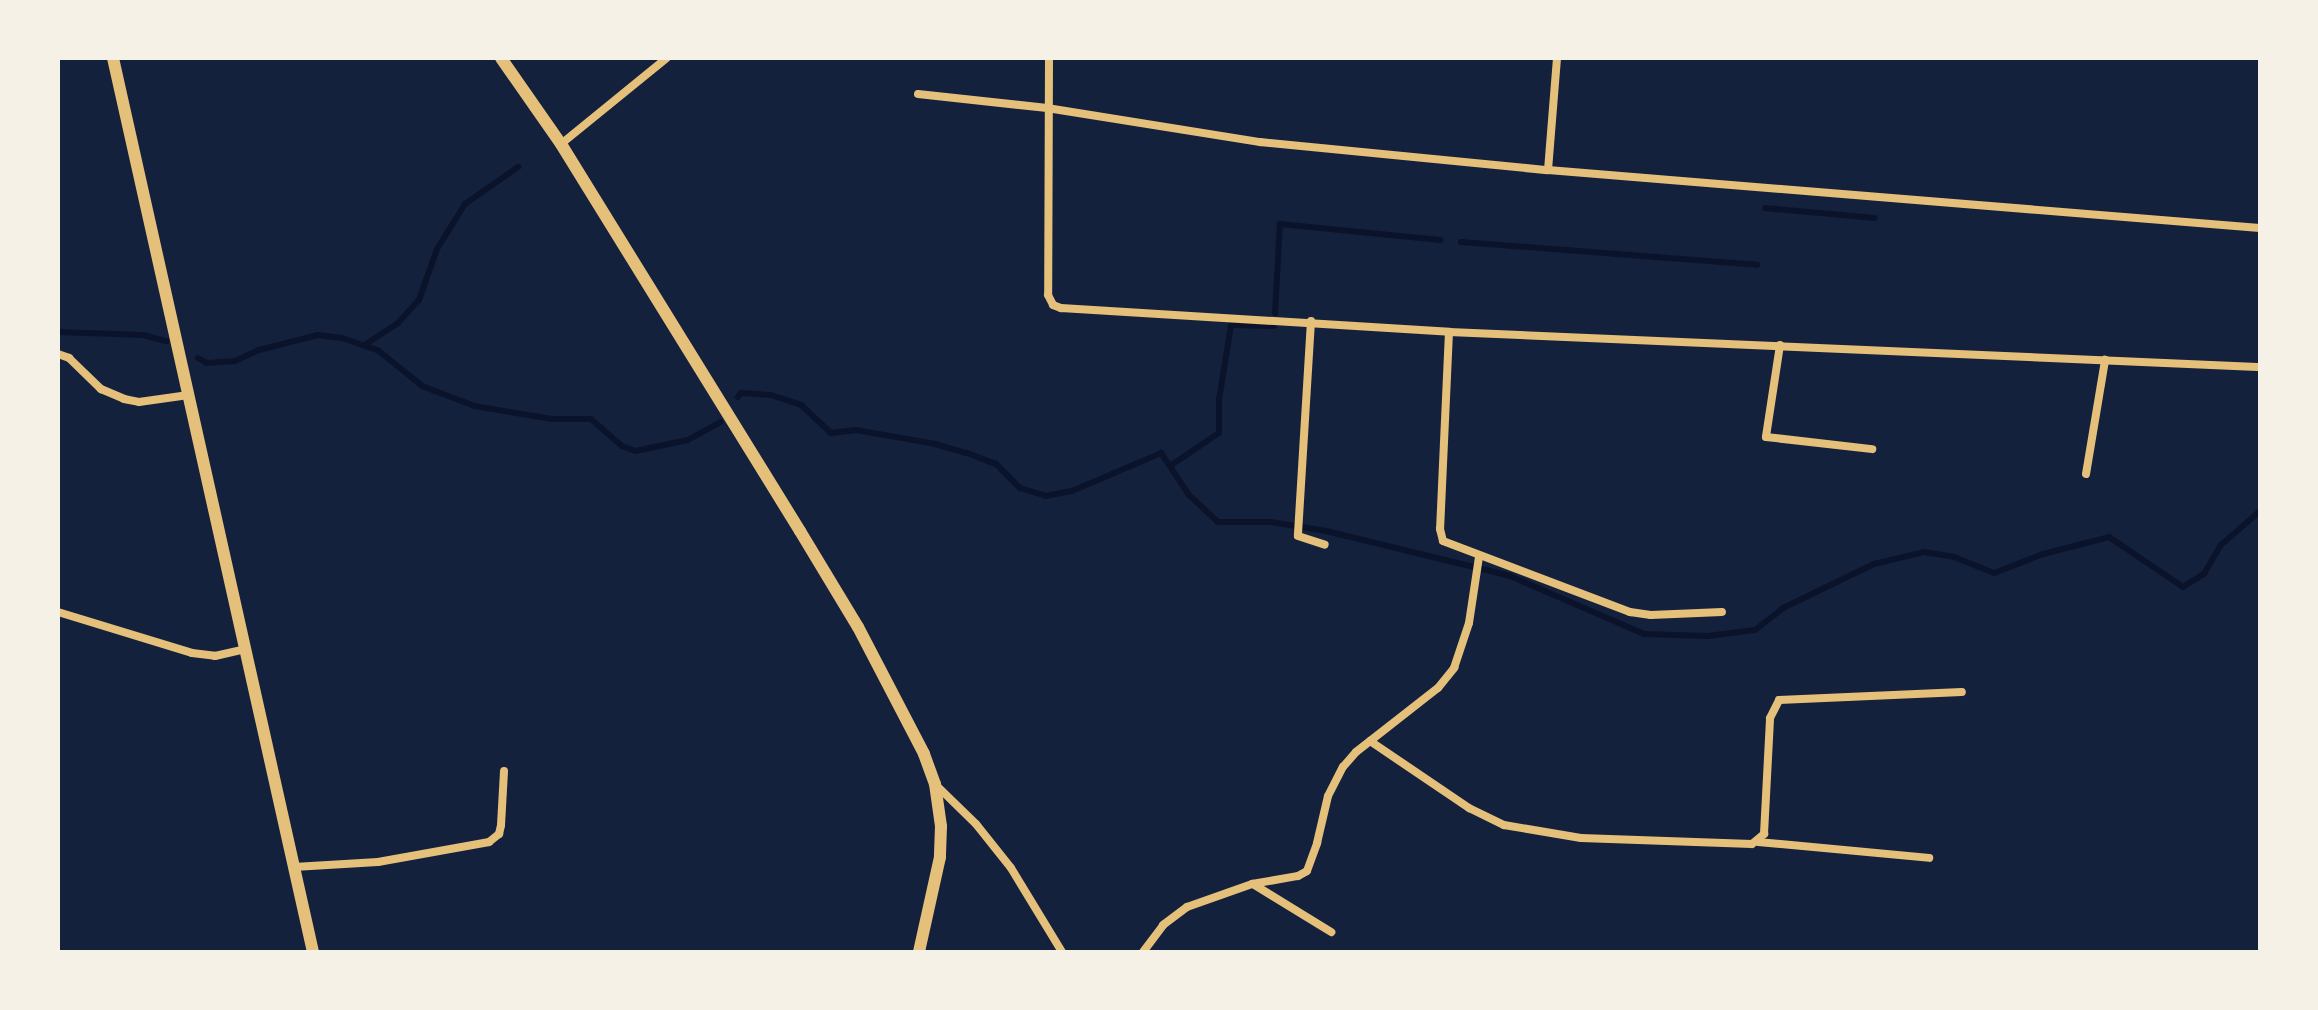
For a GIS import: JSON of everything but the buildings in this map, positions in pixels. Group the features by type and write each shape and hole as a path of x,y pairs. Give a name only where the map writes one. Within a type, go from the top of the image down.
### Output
{"street":[{"path":"113,58 313,952"},
{"path":"501,58 561,144 858,627 911,726 935,784 941,826 940,857 919,952"},
{"path":"561,144 667,58"},
{"path":"1049,58 1048,295 1053,305 1449,332 2257,367"},
{"path":"1548,170 1557,58"},
{"path":"918,94 1047,108 1260,142 1548,170 2260,228"},
{"path":"1311,321 1298,536 1325,545"},
{"path":"1449,332 1440,535 1448,545 1479,558 1522,569 1630,612 1651,615 1722,612"},
{"path":"1780,345 1766,437 1872,449"},
{"path":"58,354 69,358 101,389 124,399 139,402 189,395"},
{"path":"2086,474 2105,360"},
{"path":"1143,952 1175,915 1211,897 1252,884 1298,876 1307,871 1333,782 1356,752 1438,688 1454,668 1469,623 1479,558"},
{"path":"58,612 192,653 215,656 245,649"},
{"path":"1758,842 1765,826 1770,718 1779,700 1962,692"},
{"path":"1370,741 1469,808 1504,825 1581,838 1758,842 1929,858"},
{"path":"294,867 378,862 489,842 499,834 501,825 504,771"},
{"path":"935,784 976,824 1011,868 1062,952"},
{"path":"1252,884 1331,932"}],"waterway":[{"path":"366,344 398,323 419,300 437,249 465,204 518,167"},
{"path":"1765,208 1875,218"},
{"path":"1275,313 1280,224 1440,240"},
{"path":"1461,242 1757,265"},
{"path":"1170,466 1219,433 1219,400 1231,325 1274,326"},
{"path":"58,332 143,335 166,341"},
{"path":"198,358 207,363 235,361 259,350 318,335 342,338 379,351 422,386 474,406 552,419 591,419 622,446 635,451 688,440 720,422"},
{"path":"738,397 741,393 771,395 801,405 831,433 856,430 967,453 996,464 1020,488 1046,496 1072,491 1161,453 1189,495 1218,522 1271,522 1326,531 1510,576 1644,634 1708,636 1755,630 1783,608 1874,564 1924,552 1954,557 1994,573 2043,554 2109,537 2183,587 2204,574 2221,545 2260,511"}]}
